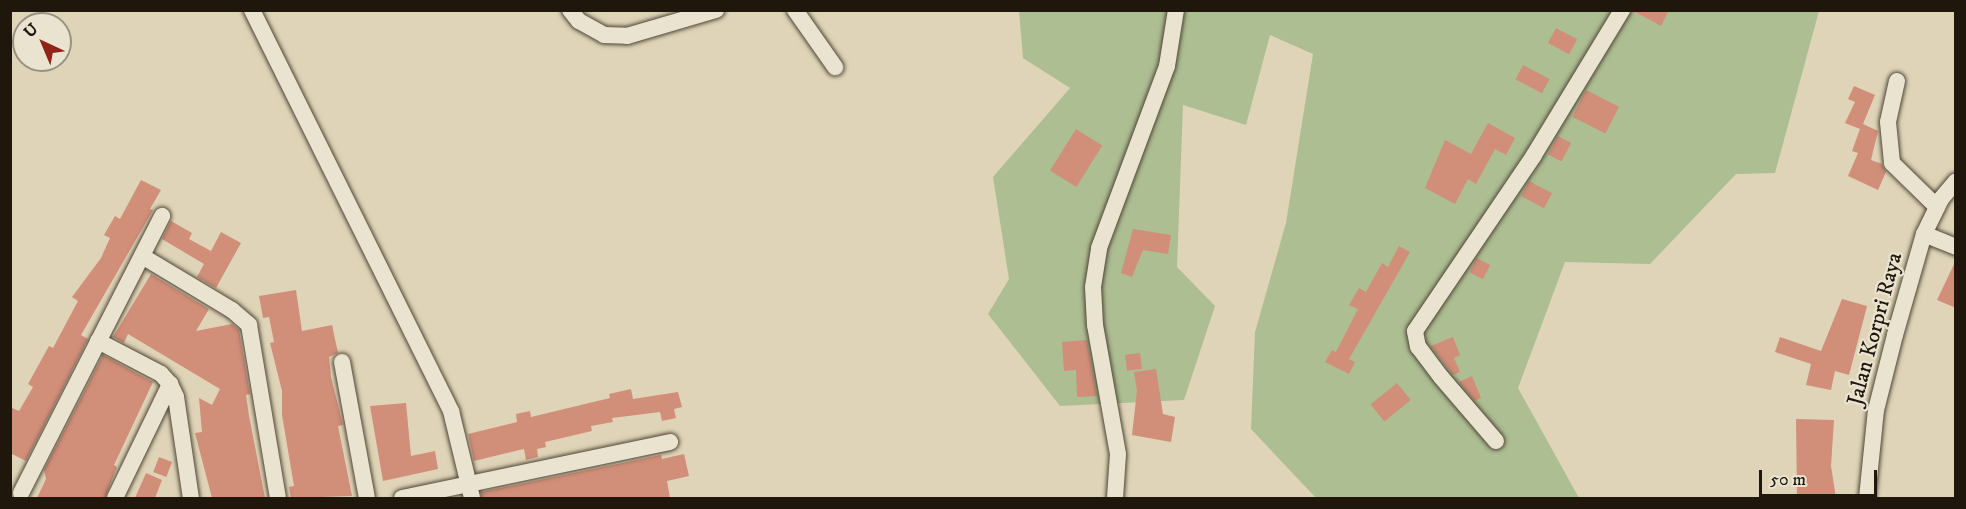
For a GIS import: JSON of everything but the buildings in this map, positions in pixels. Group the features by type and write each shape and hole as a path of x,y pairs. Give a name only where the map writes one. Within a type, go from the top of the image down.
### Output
{"street":[{"path":"252,10 451,411 471,491"},
{"path":"570,10 579,21 604,35 627,36 716,10"},
{"path":"795,10 835,67"},
{"path":"1115,498 1118,454 1095,325 1093,287 1099,248 1167,66 1176,10"},
{"path":"1496,441 1418,347 1415,331 1534,155 1622,10"},
{"path":"1897,81 1888,122 1892,163 1937,207"},
{"name":"Jalan Korpri Raya","path":"1868,498 1876,410 1924,234 1937,207 1956,181"},
{"path":"21,493 162,216"},
{"path":"1924,234 1956,247"},
{"path":"142,256 232,310 249,325 278,498"},
{"path":"98,341 161,374 170,384 176,397 191,498"},
{"path":"342,362 367,498"},
{"path":"115,498 170,384"},
{"path":"402,498 471,491 670,442"}],"green space":[{"path":"1019,11 1819,11 1775,173 1736,174 1650,264 1565,262 1518,388 1579,498 1316,498 1251,429 1255,332 1286,223 1313,54 1270,35 1246,125 1183,105 1177,267 1215,306 1184,400 1060,406 988,314 1009,279 993,177 1070,88 1023,58"}]}
